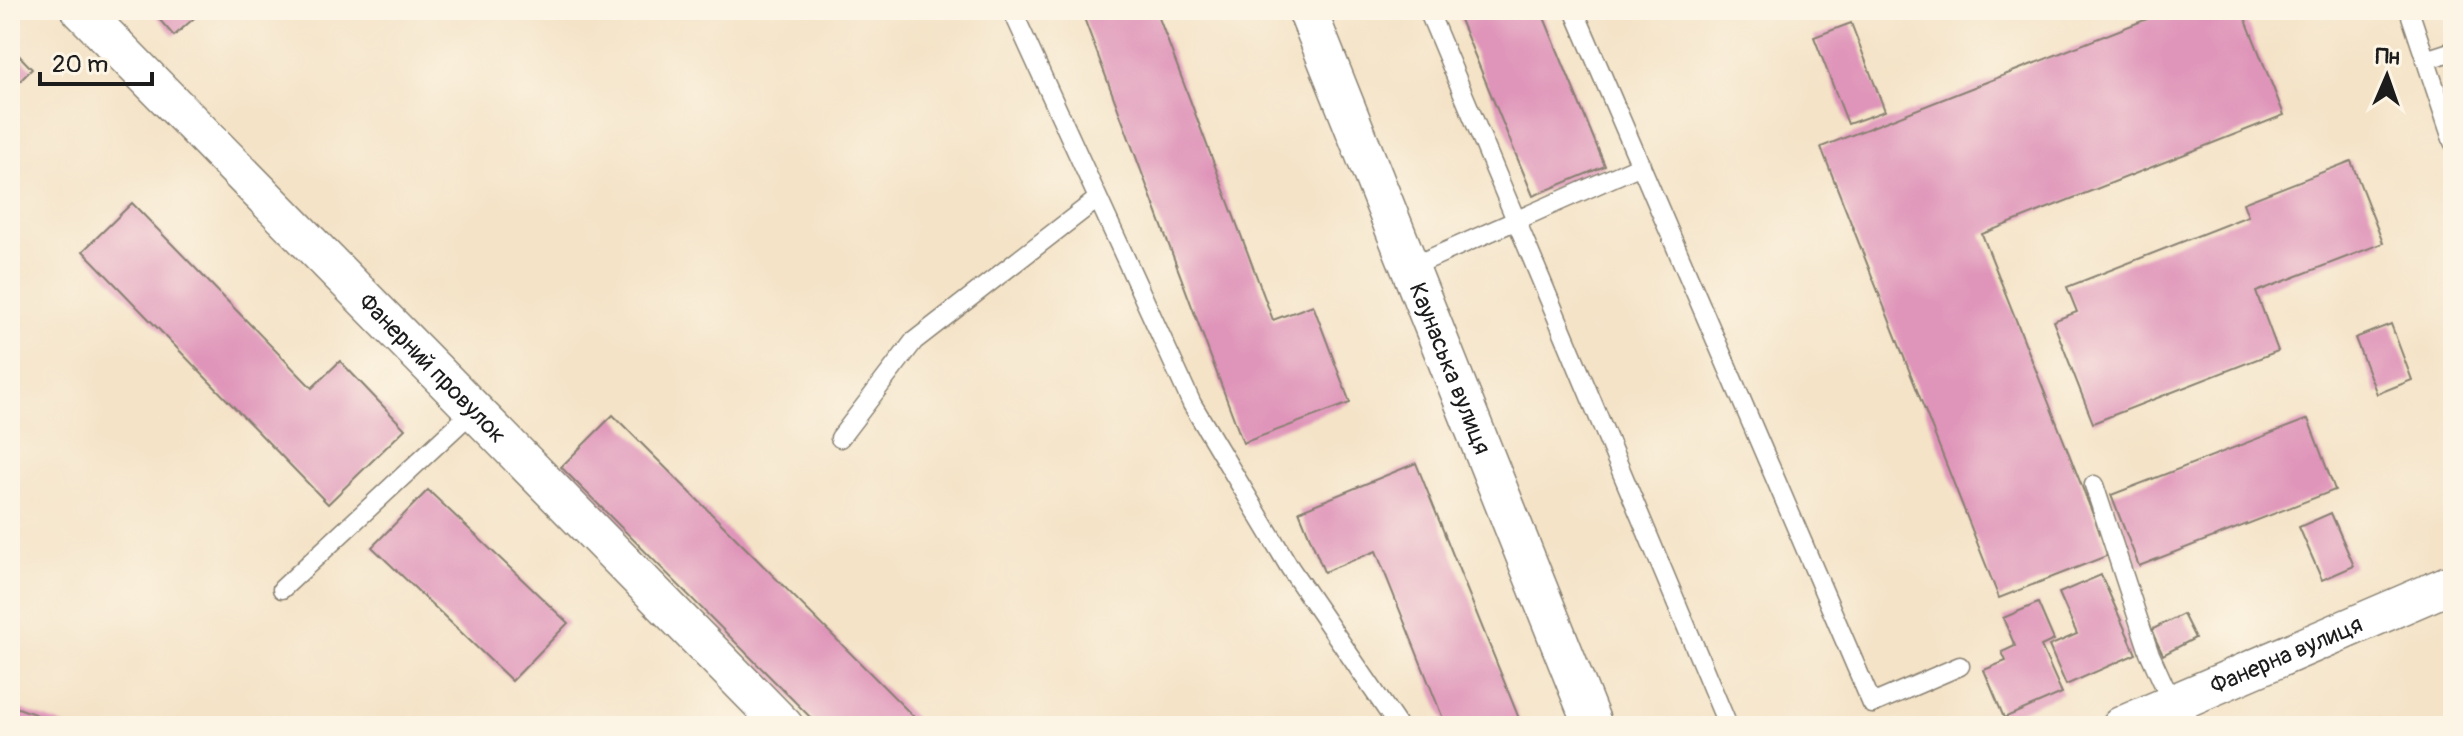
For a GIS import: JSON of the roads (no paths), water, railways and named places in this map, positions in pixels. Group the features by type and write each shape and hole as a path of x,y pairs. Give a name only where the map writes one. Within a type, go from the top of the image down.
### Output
{"street":[{"name":"Фанерний провулок","path":"81,10 784,726"},
{"name":"Каунаська вулиця","path":"1307,10 1593,726"},
{"name":"Фанерна вулиця","path":"2121,726 2453,583"}],"lane":[{"path":"1012,10 1096,200 1192,404 1290,568 1398,726"},
{"path":"1428,10 1728,726"},
{"path":"1574,10 1872,704 1960,666"},
{"path":"2409,10 2453,142"},
{"path":"2425,60 2453,51"},
{"path":"1411,267 1641,165"},
{"path":"840,438 914,341 1096,200"},
{"path":"282,589 474,410"},
{"path":"2094,485 2149,652 2173,705"}]}
